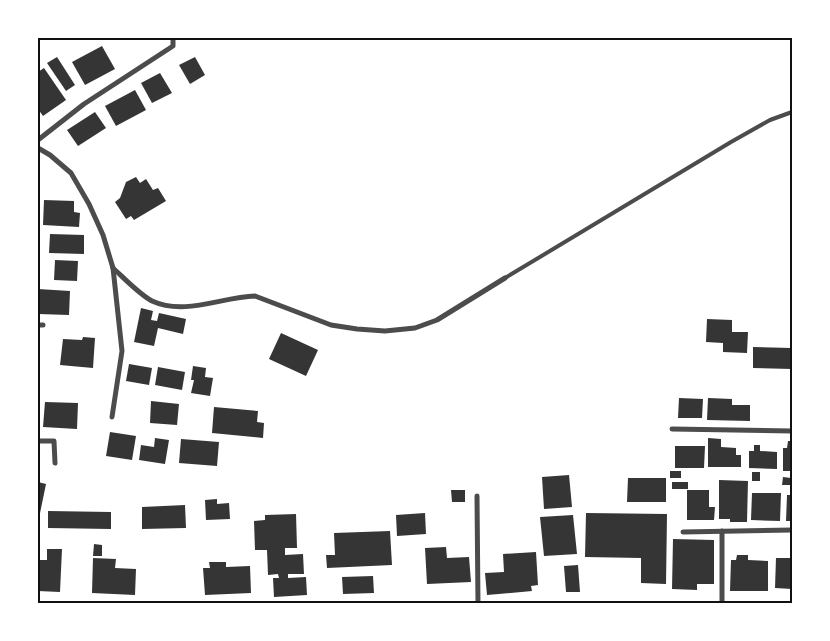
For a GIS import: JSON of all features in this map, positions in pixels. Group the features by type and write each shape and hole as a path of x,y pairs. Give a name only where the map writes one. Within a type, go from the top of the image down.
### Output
{"street":[{"path":"38,140 84,104 173,46 173,38"},
{"path":"38,148 50,155 70,173 89,204 103,235 113,268 122,351 112,417"},
{"path":"113,268 150,300 164,305 178,308 243,296 255,296 276,302 331,325 385,331 415,328 437,320 505,278"},
{"path":"672,429 792,431"},
{"path":"38,440 54,441 55,463"},
{"path":"477,496 478,604"},
{"path":"683,532 792,530"},
{"path":"722,531 722,604"}],"lane":[{"path":"505,278 731,142 770,120 792,112"}],"building":[{"path":"102,46 115,69 85,85 72,62"},
{"path":"57,57 75,85 66,91 47,63"},
{"path":"195,57 205,75 190,84 179,65"},
{"path":"44,68 66,100 43,116 38,109 38,72"},
{"path":"160,73 172,93 152,103 141,83"},
{"path":"135,90 146,110 116,126 105,106"},
{"path":"95,112 106,128 78,146 67,130"},
{"path":"136,177 140,183 146,179 153,190 158,188 166,201 134,220 131,216 126,219 115,202 120,198 126,182"},
{"path":"44,200 74,201 74,212 80,213 79,227 43,225"},
{"path":"50,234 84,235 84,254 49,253"},
{"path":"55,260 78,261 77,281 54,280"},
{"path":"38,289 70,291 69,315 38,314"},
{"path":"141,308 153,311 151,320 157,321 159,313 186,319 183,334 158,328 154,346 134,342"},
{"path":"707,319 732,320 732,332 748,332 747,353 723,352 723,343 706,342"},
{"path":"281,333 318,350 306,376 269,359"},
{"path":"83,337 95,338 93,368 60,365 63,339 82,340"},
{"path":"753,347 792,348 792,369 753,368"},
{"path":"129,364 152,368 149,385 126,381"},
{"path":"193,366 206,368 205,377 213,378 210,396 191,393 194,380 191,380"},
{"path":"158,367 185,372 182,390 155,385"},
{"path":"679,398 703,399 702,418 678,418"},
{"path":"708,398 732,399 732,405 750,405 750,421 707,420"},
{"path":"151,401 179,404 177,425 150,423"},
{"path":"45,402 78,403 77,429 43,427"},
{"path":"214,407 258,411 257,422 264,423 263,438 212,433"},
{"path":"110,432 136,436 132,460 106,456"},
{"path":"155,438 169,440 165,464 139,460 141,445 154,447"},
{"path":"708,438 721,439 721,447 736,448 736,455 741,455 741,467 708,467"},
{"path":"181,439 219,442 217,466 179,463"},
{"path":"788,441 792,441 792,471 783,471 783,448 787,448"},
{"path":"754,445 760,445 760,451 777,452 777,469 749,468 749,451 754,451"},
{"path":"675,446 705,446 704,468 675,468"},
{"path":"670,471 681,471 681,478 670,478"},
{"path":"752,472 760,472 760,481 752,481"},
{"path":"569,475 572,507 544,509 542,477"},
{"path":"783,477 791,478 791,485 782,485"},
{"path":"628,478 666,478 666,502 627,502"},
{"path":"719,480 748,481 747,522 730,522 730,519 719,519"},
{"path":"38,482 46,484 38,523"},
{"path":"672,482 688,482 688,489 672,489"},
{"path":"451,490 465,490 465,502 452,502"},
{"path":"687,490 709,490 709,507 715,507 714,520 687,520"},
{"path":"752,493 781,493 780,521 751,520"},
{"path":"787,495 792,495 792,521 786,521"},
{"path":"217,499 217,504 229,503 230,519 206,520 205,500"},
{"path":"185,505 186,528 142,529 142,507"},
{"path":"48,511 111,512 111,529 48,528"},
{"path":"425,513 426,534 397,536 396,515"},
{"path":"586,513 667,514 666,584 641,583 641,558 585,557"},
{"path":"296,514 297,548 285,548 285,555 303,554 304,574 288,574 288,578 306,577 307,595 274,597 273,578 279,578 278,574 268,575 267,550 255,550 254,521 265,520 265,515"},
{"path":"573,515 577,554 544,556 540,517"},
{"path":"390,531 392,565 327,568 326,555 335,555 334,533"},
{"path":"673,539 714,540 714,584 697,584 697,590 672,589"},
{"path":"94,544 102,545 102,556 93,556"},
{"path":"446,547 447,558 469,557 471,582 427,584 425,548"},
{"path":"47,549 62,549 60,592 38,591 38,560 47,560"},
{"path":"536,552 538,585 531,586 532,591 487,595 485,573 504,572 503,554"},
{"path":"737,555 748,555 748,560 768,561 768,591 730,591 731,560 736,560"},
{"path":"93,558 116,559 115,568 136,569 135,595 92,593"},
{"path":"776,558 792,558 792,589 775,588"},
{"path":"209,562 226,562 226,567 250,566 251,593 205,595 203,568 210,568"},
{"path":"578,565 580,592 566,592 564,566"},
{"path":"373,576 374,593 343,594 342,577"}]}
